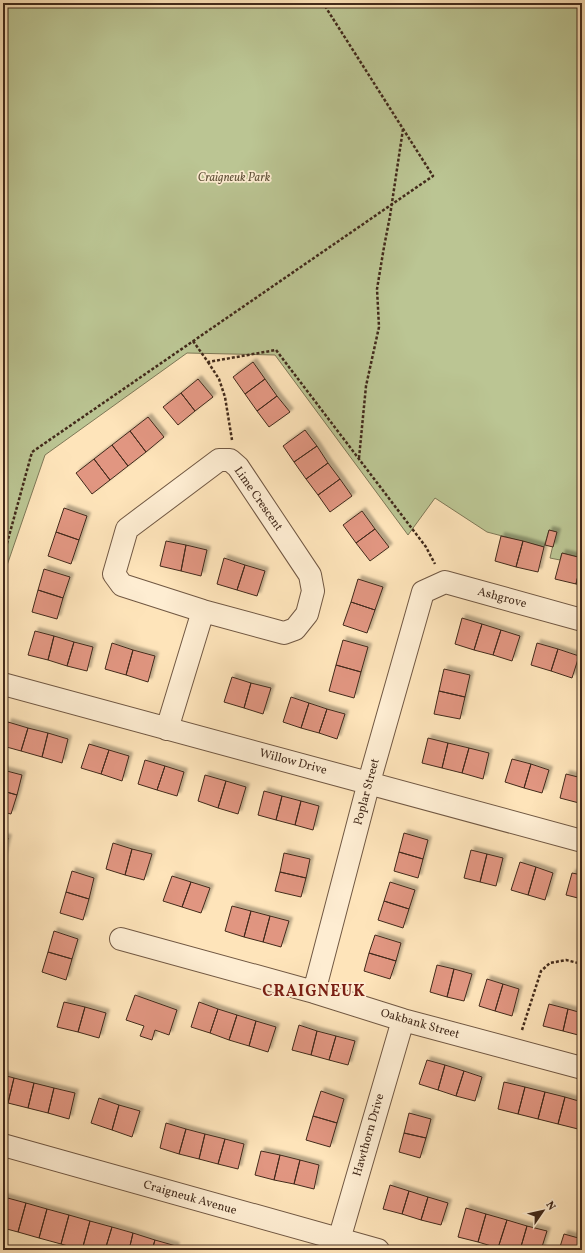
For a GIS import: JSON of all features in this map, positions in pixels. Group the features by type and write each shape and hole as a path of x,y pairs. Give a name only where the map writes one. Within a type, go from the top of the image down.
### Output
{"street":[{"name":"Lime Crescent","path":"219,460 230,460 238,467 310,576 313,591 307,614 295,629 284,633 203,611 122,585 114,574 127,529 219,460"},
{"name":"Poplar Street","path":"314,992 423,592 445,582"},
{"name":"Ashgrove","path":"445,582 582,620"},
{"path":"167,729 203,611"},
{"name":"Willow Drive","path":"3,684 370,782 582,841"},
{"name":"Oakbank Street","path":"121,939 314,992 403,1020 582,1068"},
{"name":"Hawthorn Drive","path":"337,1245 403,1020"},
{"name":"Craigneuk Avenue","path":"3,1145 337,1245 378,1250"}],"path":[{"path":"3,558 32,452 433,176 323,3"},
{"path":"359,459 366,386 379,327 377,289 403,129"},
{"path":"193,341 220,379 225,397 234,449 230,460"},
{"path":"208,362 276,350 426,547 445,582"},
{"path":"516,1050 540,971 550,963 566,960 582,964"}],"green space":[{"name":"Craigneuk Park","path":"3,3 582,3 582,558 562,553 560,560 550,558 556,532 549,530 544,547 487,532 435,498 408,535 275,355 187,353 45,455 3,577"}],"building":[{"path":"253,362 265,379 245,394 233,377"},
{"path":"198,379 213,397 195,411 181,393"},
{"path":"265,379 277,396 257,411 245,394"},
{"path":"181,393 195,411 178,425 163,407"},
{"path":"277,396 290,412 269,427 257,411"},
{"path":"148,417 164,437 146,452 130,431"},
{"path":"305,430 317,446 294,462 283,446"},
{"path":"130,431 146,452 128,466 112,445"},
{"path":"112,445 128,466 110,480 94,459"},
{"path":"317,446 328,463 306,479 294,462"},
{"path":"94,459 110,480 92,494 76,473"},
{"path":"328,463 340,479 318,495 306,479"},
{"path":"340,479 352,496 330,512 318,495"},
{"path":"64,508 87,516 79,540 56,532"},
{"path":"362,511 375,529 356,543 343,525"},
{"path":"375,529 389,547 370,561 356,543"},
{"path":"549,530 557,532 553,547 545,545"},
{"path":"56,532 79,540 71,564 48,556"},
{"path":"501,536 523,541 516,567 495,561"},
{"path":"166,541 186,545 181,571 160,566"},
{"path":"523,541 544,547 538,572 516,567"},
{"path":"186,545 207,550 201,576 181,571"},
{"path":"562,553 582,558 576,584 555,579"},
{"path":"224,558 245,565 237,590 217,584"},
{"path":"582,560 582,586 576,584"},
{"path":"245,565 265,571 257,596 237,590"},
{"path":"44,569 70,577 63,598 38,590"},
{"path":"358,579 383,587 375,610 351,602"},
{"path":"38,590 63,598 57,619 32,612"},
{"path":"351,602 375,610 367,633 343,625"},
{"path":"462,618 482,624 474,650 455,644"},
{"path":"482,624 501,630 493,655 474,650"},
{"path":"501,630 520,636 512,661 493,655"},
{"path":"35,631 54,636 48,660 28,655"},
{"path":"54,636 74,642 67,666 48,660"},
{"path":"343,640 368,647 361,672 336,665"},
{"path":"74,642 93,647 87,671 67,666"},
{"path":"112,643 133,650 126,675 105,669"},
{"path":"537,643 558,649 551,671 531,665"},
{"path":"558,649 579,656 572,678 551,671"},
{"path":"133,650 155,656 148,682 126,675"},
{"path":"336,665 361,672 354,698 329,691"},
{"path":"444,669 470,675 465,697 439,691"},
{"path":"232,677 251,683 244,708 224,702"},
{"path":"251,683 271,688 263,714 244,708"},
{"path":"439,691 465,697 460,719 434,714"},
{"path":"291,697 309,703 301,728 283,722"},
{"path":"309,703 327,709 319,733 301,728"},
{"path":"327,709 345,714 337,739 319,733"},
{"path":"8,722 28,728 21,751 3,746 3,740"},
{"path":"28,728 48,733 42,757 21,751"},
{"path":"48,733 68,739 62,763 42,757"},
{"path":"428,738 448,743 442,768 422,763"},
{"path":"448,743 469,748 462,773 442,768"},
{"path":"89,744 109,750 101,774 81,768"},
{"path":"469,748 489,753 483,779 462,773"},
{"path":"109,750 129,756 122,781 101,774"},
{"path":"512,759 531,764 524,788 505,782"},
{"path":"145,760 165,766 157,790 138,784"},
{"path":"531,764 549,770 542,793 524,788"},
{"path":"165,766 184,772 177,796 157,790"},
{"path":"3,770 22,775 17,795 3,791"},
{"path":"566,774 582,778 582,793 579,803 560,798"},
{"path":"205,775 226,781 218,808 198,801"},
{"path":"226,781 246,787 238,814 218,808"},
{"path":"3,791 17,795 11,814 3,812"},
{"path":"264,791 282,796 276,820 258,815"},
{"path":"282,796 301,801 295,825 276,820"},
{"path":"301,801 319,806 313,830 295,825"},
{"path":"404,833 428,840 423,859 399,852"},
{"path":"3,837 8,838 3,858"},
{"path":"113,843 132,849 125,875 106,869"},
{"path":"132,849 152,854 144,880 125,875"},
{"path":"471,850 487,854 480,882 464,878"},
{"path":"399,852 423,859 418,878 394,871"},
{"path":"284,853 310,859 306,878 280,872"},
{"path":"487,854 503,858 496,886 480,882"},
{"path":"520,862 536,867 528,895 511,890"},
{"path":"536,867 553,873 545,900 528,895"},
{"path":"72,871 94,878 89,899 66,892"},
{"path":"280,872 306,878 301,897 275,891"},
{"path":"572,873 582,875 582,899 566,895"},
{"path":"172,876 191,882 182,907 163,901"},
{"path":"191,882 210,888 201,913 182,907"},
{"path":"390,882 415,890 409,909 384,901"},
{"path":"66,892 89,899 83,920 60,913"},
{"path":"384,901 409,909 403,928 378,920"},
{"path":"232,906 251,911 244,937 225,931"},
{"path":"251,911 270,916 263,942 244,937"},
{"path":"270,916 289,921 281,947 263,942"},
{"path":"54,931 78,939 72,959 48,952"},
{"path":"375,935 401,943 396,961 369,953"},
{"path":"48,952 72,959 66,980 42,972"},
{"path":"369,953 396,961 390,979 364,971"},
{"path":"437,965 454,969 447,997 430,992"},
{"path":"454,969 472,974 464,1001 447,997"},
{"path":"487,979 503,984 495,1011 479,1006"},
{"path":"503,984 519,989 512,1016 495,1011"},
{"path":"135,995 177,1010 169,1035 155,1030 152,1040 140,1036 144,1026 126,1020"},
{"path":"64,1002 85,1007 78,1032 57,1027"},
{"path":"199,1002 218,1009 210,1033 191,1027"},
{"path":"549,1004 568,1009 563,1031 543,1026"},
{"path":"85,1007 106,1013 99,1038 78,1032"},
{"path":"218,1009 237,1015 229,1040 210,1033"},
{"path":"568,1009 582,1013 582,1036 563,1031"},
{"path":"237,1015 256,1021 249,1046 229,1040"},
{"path":"256,1021 276,1027 268,1052 249,1046"},
{"path":"299,1025 317,1031 311,1055 292,1050"},
{"path":"317,1031 336,1036 329,1060 311,1055"},
{"path":"336,1036 355,1041 348,1065 329,1060"},
{"path":"427,1060 445,1065 438,1090 419,1084"},
{"path":"445,1065 464,1071 456,1096 438,1090"},
{"path":"464,1071 482,1077 475,1101 456,1096"},
{"path":"3,1075 14,1078 8,1103 3,1102"},
{"path":"14,1078 34,1083 28,1108 8,1103"},
{"path":"504,1082 525,1087 518,1114 498,1109"},
{"path":"34,1083 54,1088 48,1113 28,1108"},
{"path":"525,1087 545,1092 538,1119 518,1114"},
{"path":"54,1088 75,1093 69,1119 48,1113"},
{"path":"321,1091 344,1099 337,1123 313,1116"},
{"path":"545,1092 565,1097 558,1124 538,1119"},
{"path":"565,1097 582,1102 582,1114 578,1129 558,1124"},
{"path":"99,1098 119,1105 112,1130 91,1123"},
{"path":"119,1105 140,1111 132,1137 112,1130"},
{"path":"409,1113 431,1119 426,1138 404,1133"},
{"path":"313,1116 337,1123 330,1147 306,1140"},
{"path":"166,1123 186,1129 179,1154 160,1148"},
{"path":"186,1129 205,1134 199,1159 179,1154"},
{"path":"404,1133 426,1138 420,1158 399,1152"},
{"path":"205,1134 225,1139 218,1164 199,1159"},
{"path":"225,1139 244,1144 238,1169 218,1164"},
{"path":"261,1151 280,1155 274,1180 255,1175"},
{"path":"280,1155 300,1160 294,1184 274,1180"},
{"path":"300,1160 319,1165 314,1189 294,1184"},
{"path":"390,1185 409,1191 402,1214 383,1209"},
{"path":"409,1191 428,1197 421,1220 402,1214"},
{"path":"4,1197 26,1203 18,1232 3,1228"},
{"path":"428,1197 448,1203 441,1225 421,1220"},
{"path":"26,1203 47,1209 39,1238 18,1232"},
{"path":"466,1208 486,1214 478,1242 458,1237"},
{"path":"47,1209 69,1215 61,1244 39,1238"},
{"path":"486,1214 507,1220 498,1248 478,1242"},
{"path":"69,1215 90,1221 82,1250 61,1244"},
{"path":"507,1220 527,1226 520,1250 504,1250 498,1248"},
{"path":"90,1221 112,1227 105,1250 82,1250"},
{"path":"527,1226 547,1231 541,1250 520,1250"},
{"path":"112,1227 133,1233 129,1250 105,1250"},
{"path":"133,1233 155,1240 152,1250 129,1250"},
{"path":"564,1234 582,1239 582,1250 559,1250"},
{"path":"155,1240 176,1246 175,1250 152,1250"}],"district":[{"name":"CRAIGNEUK","path":"314,992"}]}
